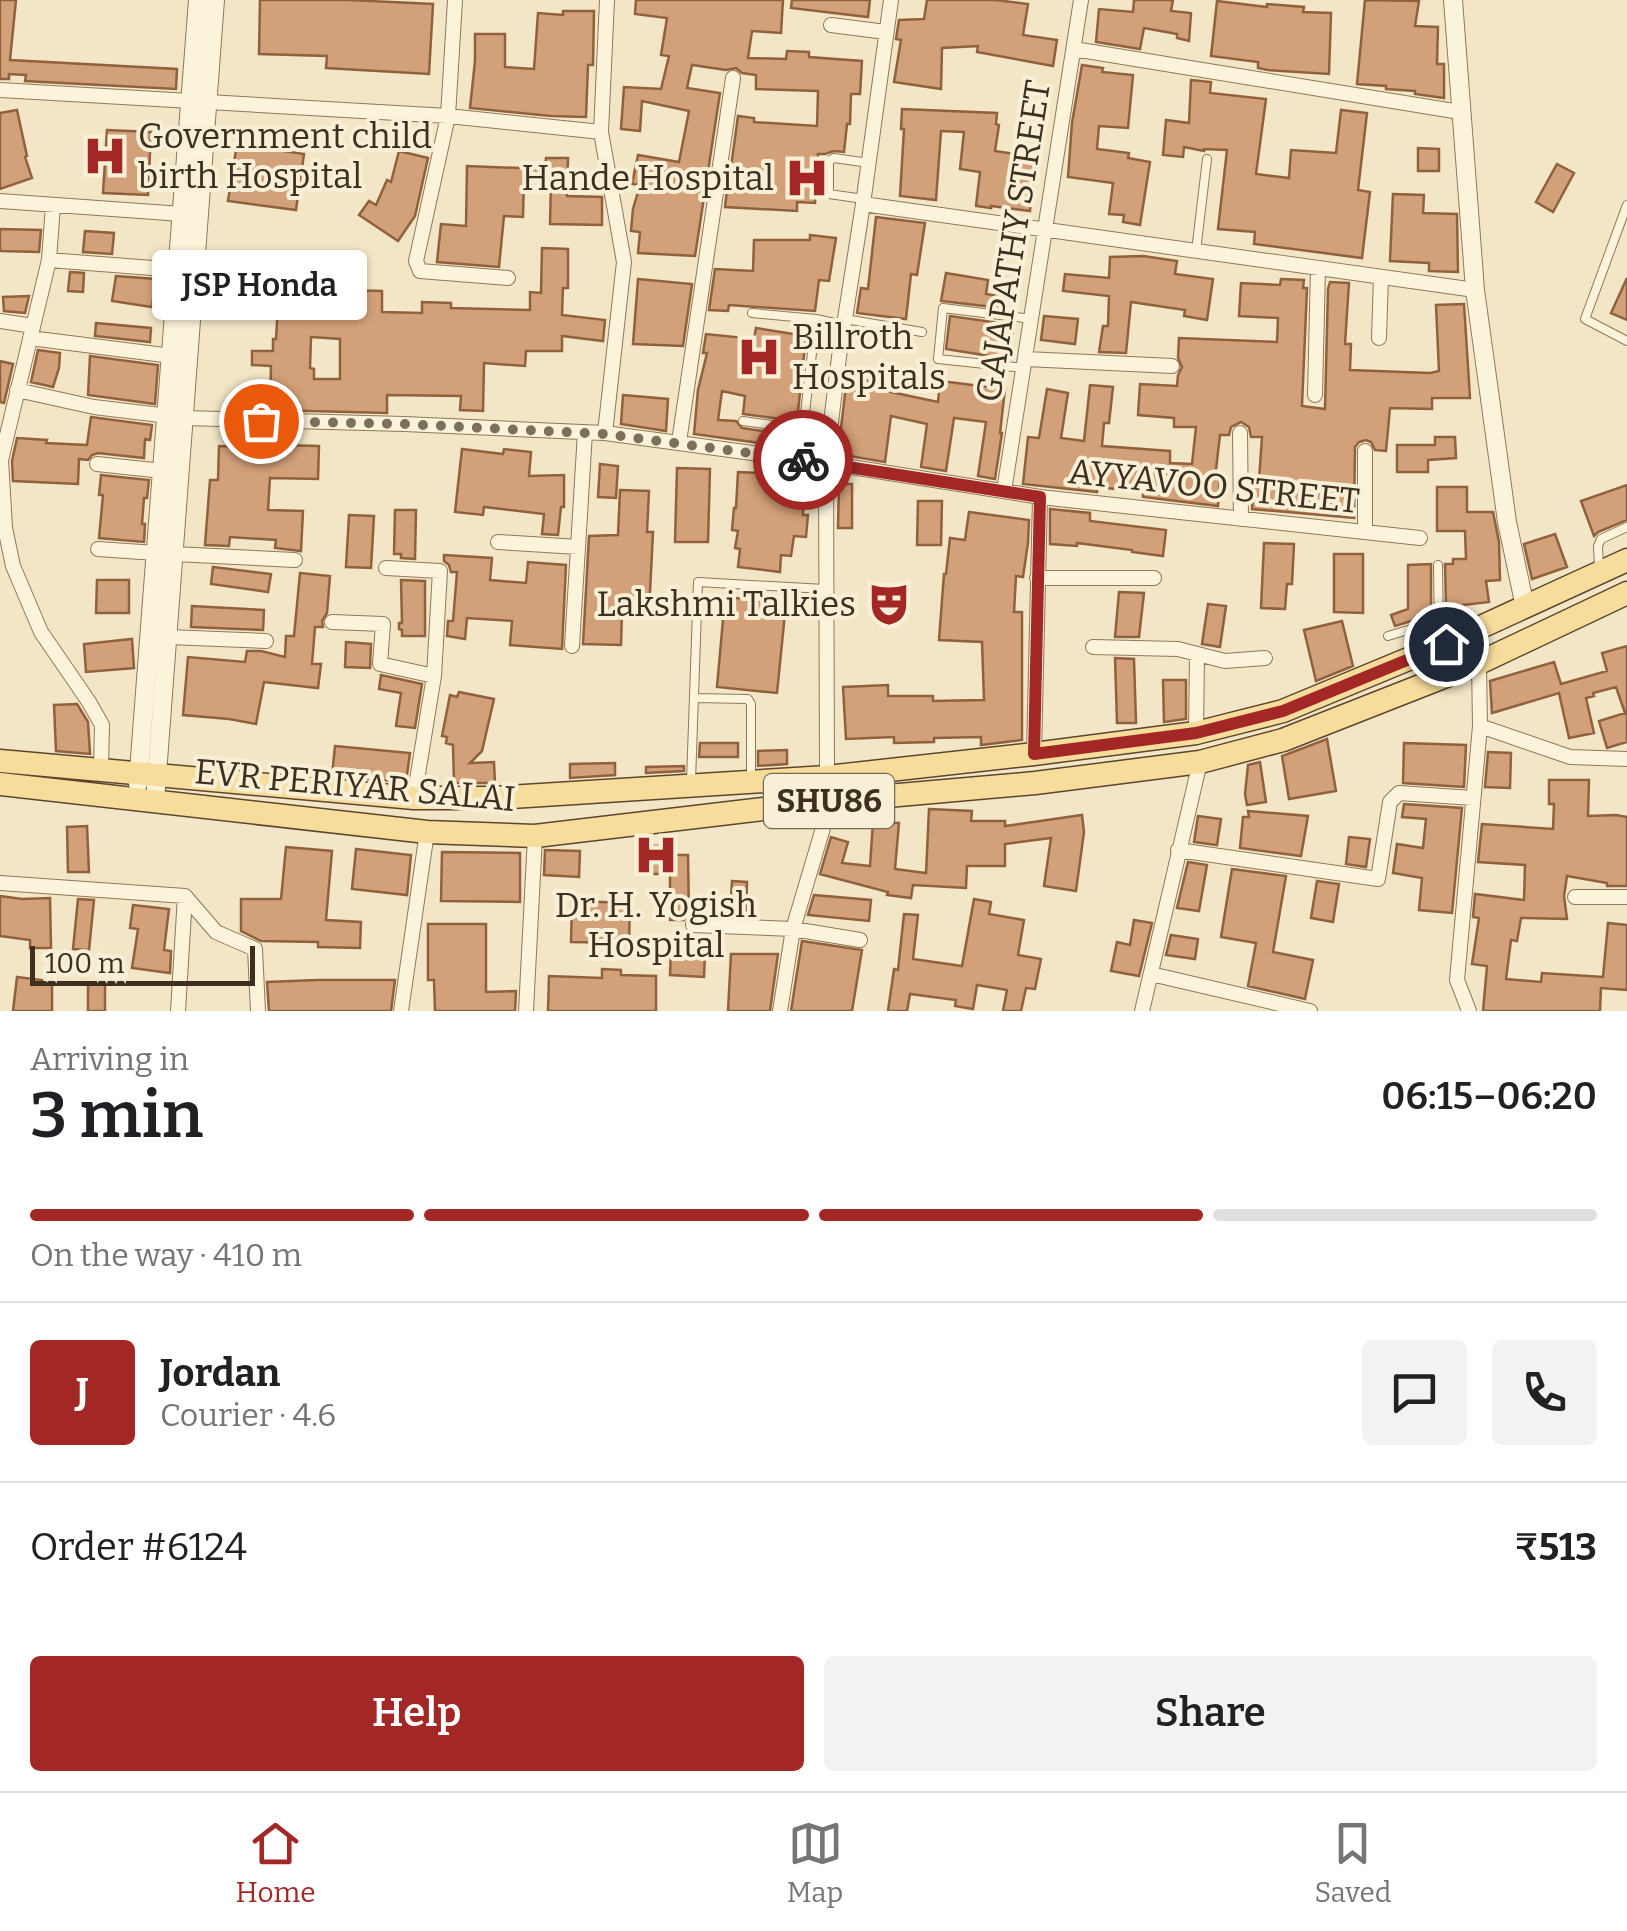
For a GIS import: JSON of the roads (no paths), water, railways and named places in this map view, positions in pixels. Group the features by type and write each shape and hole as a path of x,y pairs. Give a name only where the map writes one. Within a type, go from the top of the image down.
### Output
{"main road":[{"name":"EVR PERIYAR SALAI","path":"0,760 414,798 494,798 827,777 1034,754 1196,733 1283,711 1439,646 1627,560"},
{"name":"EVR PERIYAR SALAI","path":"0,784 428,832 535,836 831,801 1035,783 1200,762 1283,740 1479,663 1627,593"}],"street":[{"path":"146,800 198,102 198,0"},
{"path":"148,774 168,638 162,471 176,418 172,356 182,214 215,0"},
{"path":"455,0 448,116 416,262 420,271 508,278"},
{"path":"605,434 624,262 602,132 608,0"},
{"path":"780,1011 793,929 831,801 827,777 826,463 891,0"},
{"name":"GAJAPATHY STREET","path":"1004,492 1081,0"},
{"path":"1453,0 1476,290 1506,522 1525,607"},
{"path":"831,25 886,32"},
{"path":"1074,49 1460,112"},
{"path":"679,442 733,78"},
{"path":"0,90 448,116 602,132"},
{"path":"0,201 182,214"},
{"path":"863,201 1476,290"},
{"path":"53,206 49,260 0,460 6,566 41,632 102,725 101,769"},
{"path":"49,260 178,270"},
{"path":"1314,395 1318,268"},
{"path":"1379,338 1382,277"},
{"path":"0,320 32,332 172,356"},
{"path":"1025,363 1172,366"},
{"name":"AYYAVOO STREET","path":"17,390 94,408 176,418 605,434 1040,497 1420,538"},
{"path":"572,646 585,432"},
{"path":"1240,433 1241,519"},
{"path":"1365,450 1365,532"},
{"path":"98,464 162,471"},
{"path":"1034,754 1040,497"},
{"path":"498,542 578,546"},
{"path":"98,549 294,560"},
{"path":"386,568 440,571 434,676 414,798"},
{"path":"1037,578 1154,578"},
{"path":"332,622 383,624 380,664 434,676"},
{"path":"168,638 266,641"},
{"path":"1093,647 1178,649 1225,660 1266,658"},
{"path":"1196,733 1197,654"},
{"path":"1469,1011 1457,980 1480,726 1479,663"},
{"path":"1480,726 1570,757 1627,759"},
{"path":"1142,1011 1200,762"},
{"path":"1178,850 1378,880 1390,802 1399,793 1473,798"},
{"path":"401,1011 428,832"},
{"path":"526,1011 535,836"},
{"path":"0,883 185,896 216,932 255,949 258,1011"},
{"path":"178,1011 185,896"},
{"path":"1575,898 1627,897"},
{"path":"693,925 793,929 860,940"},
{"path":"1150,974 1310,1011"}],"lane":[{"path":"863,201 828,194 829,161 834,158 869,163"},
{"path":"1196,251 1207,159"},
{"path":"1627,205 1586,319 1627,341"},
{"path":"1025,363 938,359 943,308 1032,319"},
{"path":"752,313 922,332"},
{"path":"803,430 816,319"},
{"path":"743,421 829,434"},
{"path":"1598,573 1601,539 1627,527"},
{"path":"1438,564 1439,646"},
{"path":"691,786 698,582 826,589"},
{"path":"1388,636 1438,621"},
{"path":"694,698 748,699 751,782"}],"place":[{"name":"Government child birth Hospital","path":"105,156"},
{"name":"Hande Hospital","path":"807,178"},
{"name":"Billroth Hospitals","path":"759,357"},
{"name":"JSP Honda","path":"261,421"},
{"name":"Lakshmi Talkies","path":"889,604"},
{"name":"Dr. H. Yogish Hospital","path":"656,855"}]}
